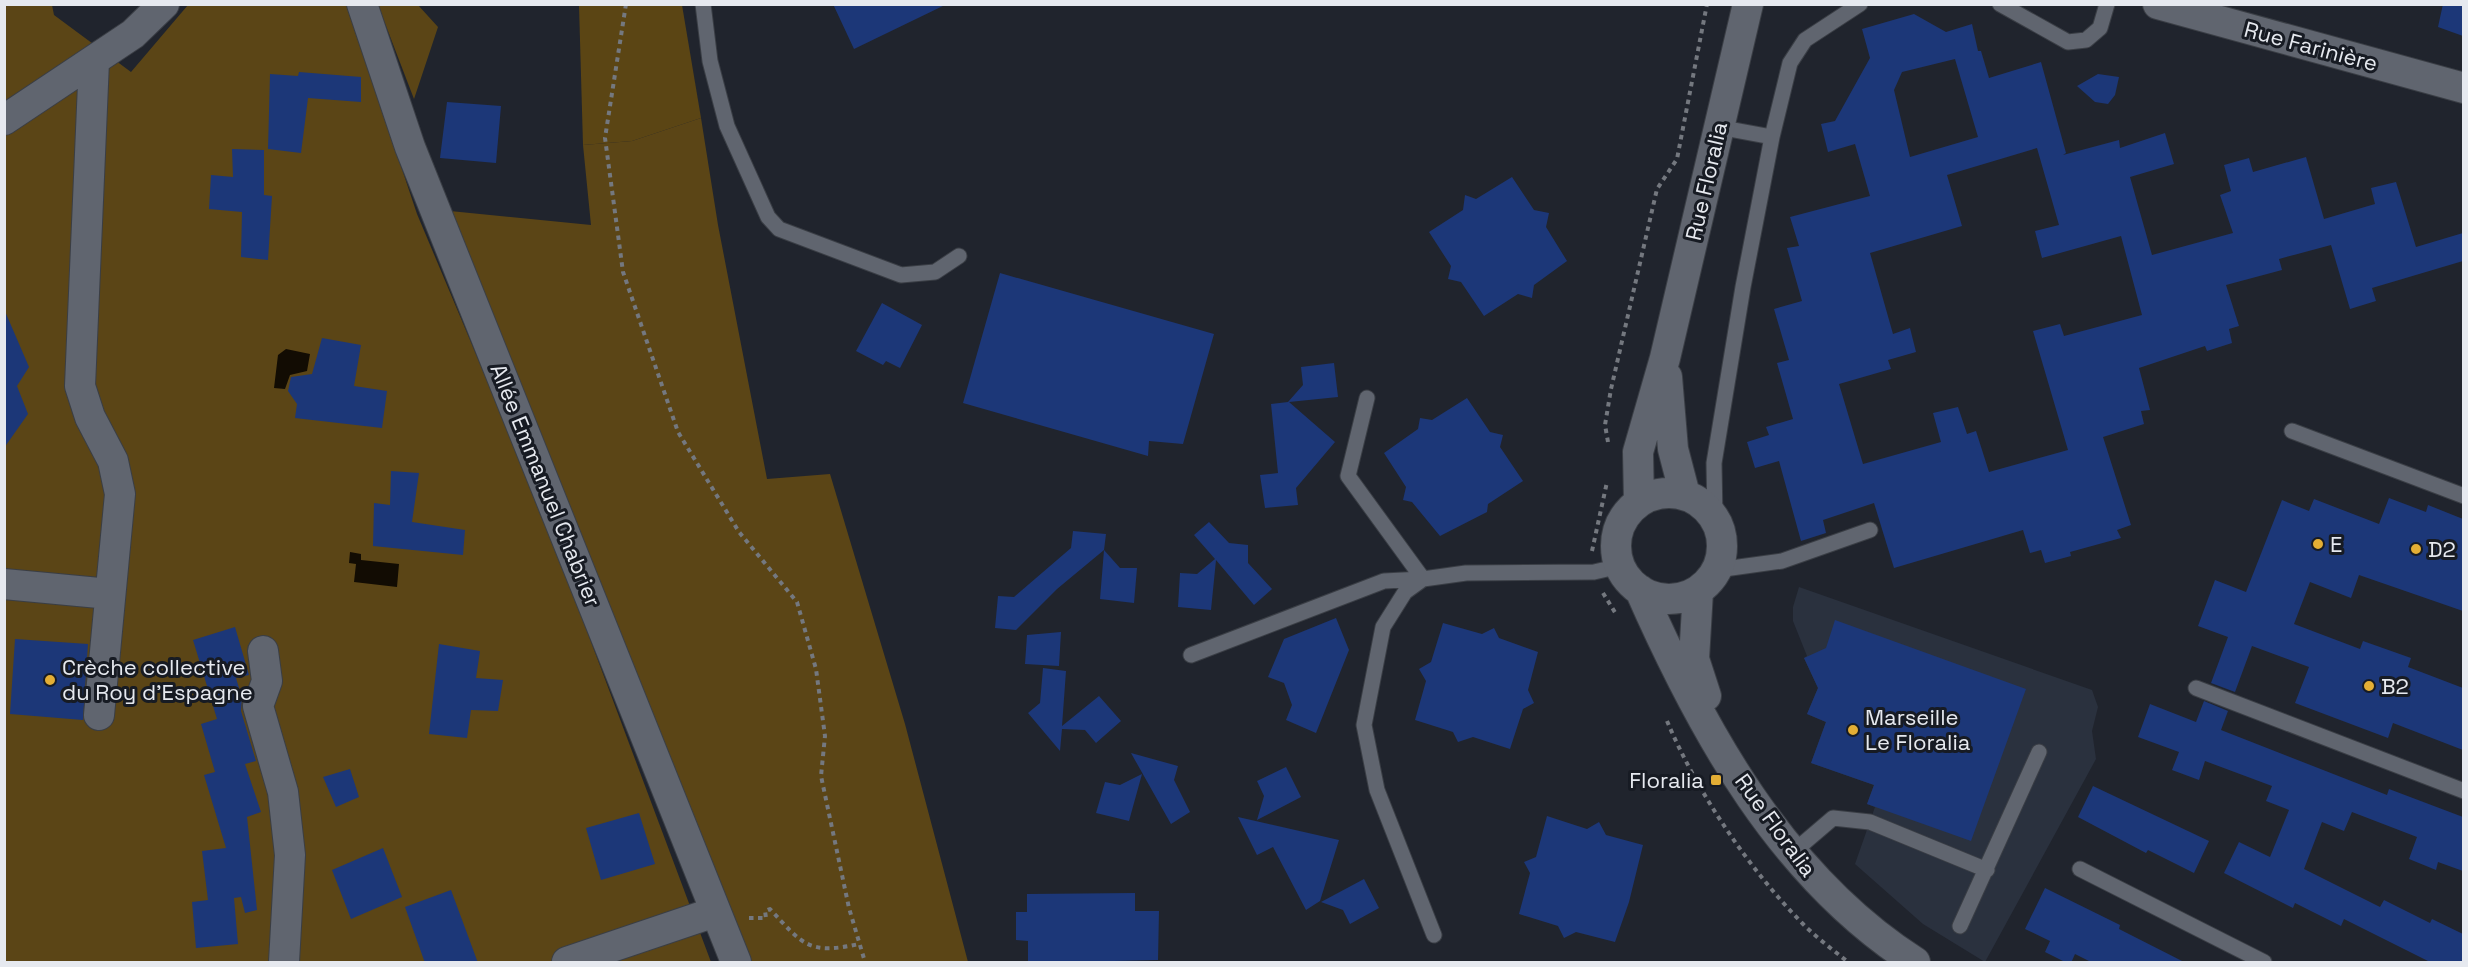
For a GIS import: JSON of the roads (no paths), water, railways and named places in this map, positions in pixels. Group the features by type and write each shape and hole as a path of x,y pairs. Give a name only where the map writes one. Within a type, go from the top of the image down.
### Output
{"street":[{"path":"4,120 133,34 164,4"},
{"name":"Allée Emmanuel Chabrier","path":"362,4 410,147 524,427 736,963"},
{"name":"Rue Floralia","path":"1639,502 1638,452 1665,358 1748,4"},
{"name":"Rue Farinière","path":"2158,4 2463,88"},
{"path":"94,62 80,386 90,417 113,461 120,494 99,715"},
{"name":"Rue Floralia","path":"1665,358 1673,449 1685,495"},
{"path":"1661,494 1685,495 1702,504 1715,519 1722,535 1722,553 1707,580 1679,598 1659,597 1640,590 1628,579 1620,566 1616,548 1618,530 1627,514 1639,502 1661,494"},
{"name":"Rue Floralia","path":"1707,580 1694,659 1724,753"},
{"path":"4,584 110,594"},
{"name":"Rue Floralia","path":"1640,590 1674,665 1724,753 1792,853 1831,897 1891,947 1915,963"},
{"path":"263,651 267,681 258,706 283,792 290,855 284,963"},
{"path":"567,963 715,912"}],"lane":[{"path":"703,4 710,61 727,126 768,217 779,229 902,275 935,272 959,256"},
{"path":"1715,519 1714,463 1743,287 1772,137 1790,63 1804,40 1860,4"},
{"path":"2000,4 2068,42 2086,40 2100,28 2107,4"},
{"path":"1718,127 1772,137"},
{"path":"1367,398 1348,476 1423,579"},
{"path":"2292,431 2463,496"},
{"path":"1707,580 1782,561 1870,530"},
{"path":"1191,655 1384,581 1466,573 1594,572 1620,566"},
{"path":"1423,579 1405,592 1383,627 1364,725 1377,790 1434,935"},
{"path":"2196,688 2463,790"},
{"path":"1960,926 2039,752"},
{"path":"1792,853 1833,818 1870,822 1987,870"},
{"path":"2080,869 2264,963"}],"place":[{"name":"E","path":"2318,544"},
{"name":"D2","path":"2416,549"},
{"name":"Crèche collective du Roy d'Espagne","path":"50,680"},
{"name":"B2","path":"2369,686"},
{"name":"Marseille Le Floralia","path":"1853,730"},
{"name":"Floralia","path":"1716,780"}]}
